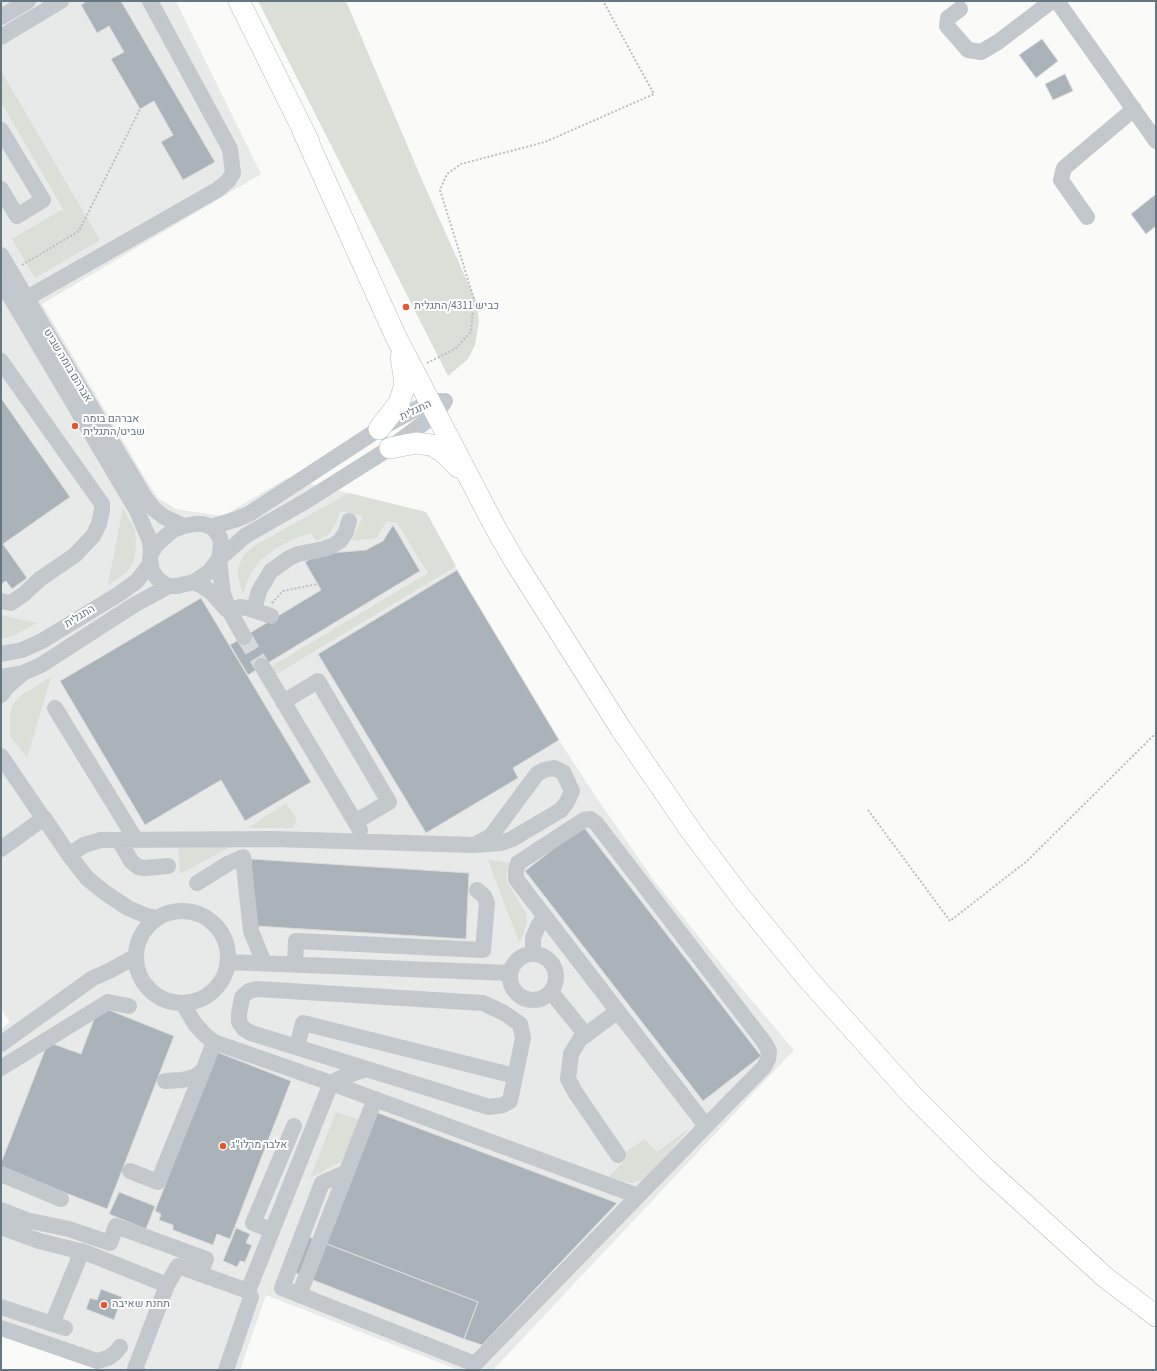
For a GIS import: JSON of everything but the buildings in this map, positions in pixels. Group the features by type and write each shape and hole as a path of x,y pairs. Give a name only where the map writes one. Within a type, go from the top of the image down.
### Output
{"main road":[{"path":"239,1 303,131 426,364 437,406 470,480 514,560 621,730 691,832 743,900 807,978 917,1101 987,1170 1106,1278 1156,1316"},
{"path":"303,131 395,335 537,578 621,730"},
{"path":"379,430 399,403 404,388 404,376 395,335"},
{"path":"390,448 416,443 431,445 442,451 450,458 470,480"}],"street":[{"path":"1,17 28,1"},
{"path":"1,37 61,1"},
{"path":"27,298 217,190 228,181 233,173 230,149 150,1"},
{"path":"960,9 948,18 947,26 968,50 980,52 998,42 1052,1"},
{"path":"1057,1 1156,140"},
{"path":"1087,217 1061,180 1064,168 1134,109"},
{"path":"1,130 43,200 17,216 1,189"},
{"name":"אברהם בומה שביט","path":"1,255 5,285 137,511 150,541 151,559"},
{"name":"אברהם בומה שביט","path":"5,285 27,298 146,499 154,509 164,517 184,526"},
{"path":"1,361 102,504 102,510 99,524 93,536 75,555 40,579 24,594 11,603 1,601"},
{"name":"התגלית","path":"210,527 237,520 249,514 379,430 437,406"},
{"name":"התגלית","path":"219,559 245,536 306,501 390,448 437,406"},
{"path":"230,612 240,607 263,612 260,591 271,572 289,558 298,554 324,549 340,541 346,532 349,521"},
{"path":"219,559 208,572 194,582 177,586 169,586 157,578 152,571 151,559 158,544 173,530 195,524 203,524 215,530 220,538 221,551 219,559 223,594 230,612 244,637"},
{"name":"התגלית","path":"1,654 22,650 34,645 119,594 137,581 151,559"},
{"path":"194,582 212,593 230,612"},
{"name":"התגלית","path":"23,673 50,660 129,608 169,586"},
{"path":"262,666 367,842"},
{"path":"1,677 23,673"},
{"path":"1,695 7,687 23,673"},
{"path":"283,702 318,681 389,802 355,822"},
{"path":"55,708 136,840"},
{"path":"1,756 69,855 95,885 128,908 147,916 158,918"},
{"path":"69,855 90,843 101,840 274,839 474,845 501,843 561,810 572,791 563,772 554,768 544,770 537,774 491,836 474,845"},
{"path":"1,849 44,818"},
{"path":"375,1099 299,1295 475,1364 764,1067 768,1059 769,1051 764,1042 596,823 590,819 584,820 518,862 516,879 706,1126"},
{"path":"119,840 131,861 138,867 145,868 168,866"},
{"path":"197,883 229,862 243,857 251,931 264,963"},
{"path":"295,964 296,942 483,950 488,903 484,896 477,890"},
{"path":"128,908 142,934"},
{"path":"144,983 138,970 136,956 137,945 142,934 149,925 158,918 171,912 185,911 198,914 211,921 220,932 226,944 228,962 226,971 220,983 211,993 204,1006 203,1018 206,1030 214,1042"},
{"path":"533,954 533,938 538,926 546,917"},
{"path":"533,954 547,959 552,964 556,979 551,992 544,998 529,1000 521,998 515,992 511,986 510,973 514,964 519,958 533,954"},
{"path":"1,1044 85,983 136,956"},
{"path":"228,962 510,973"},
{"path":"110,971 132,976 144,983 154,994 168,1001 183,1004 198,1001 211,993"},
{"path":"257,989 484,1003 504,1013 520,1024 523,1038 510,1101 503,1105 489,1107 297,1047 251,1033 244,1029 239,1022 242,997 249,991 257,989"},
{"path":"551,992 586,1035"},
{"path":"1,1068 108,1002 129,1006"},
{"path":"183,1004 195,1024 214,1042 331,1083 638,1196"},
{"path":"618,1012 580,1039 572,1054 568,1079 575,1092 618,1155"},
{"path":"297,1047 303,1023 515,1076"},
{"path":"130,1171 158,1182 214,1042"},
{"path":"226,1370 250,1297 248,1291 331,1083 342,1077 366,1069"},
{"path":"165,1081 182,1080 194,1077 203,1071"},
{"path":"272,1230 253,1223 294,1126"},
{"path":"1,1174 62,1199"},
{"path":"1,1210 26,1220 69,1229 110,1243 116,1226 206,1260 200,1274"},
{"path":"1,1227 39,1241 82,1251 167,1285"},
{"path":"1,1307 58,1326 82,1251"},
{"path":"137,1370 135,1369 167,1285 178,1266 248,1291"},
{"path":"1,1328 97,1361 108,1358 120,1347"}],"path":[{"path":"426,364 455,349 471,332 474,299 440,190 447,174 461,164 545,142 654,94 603,1"},
{"path":"5,285 79,231 140,109"},
{"path":"263,612 283,591 318,584"},
{"path":"868,810 950,921 1027,861 1156,733"}],"shaded area":[{"path":"1,1 176,1 261,174 42,304 158,498 176,509 223,516 287,478 426,512 457,570 559,740 594,794 653,879 715,957 794,1050 493,1370 458,1370 266,1295 240,1370 100,1370 1,1336 1,1029 10,1022 1,1009 1,781 3,780 1,777"},
{"path":"258,1 346,1 422,180 476,301 479,321 475,345 468,359 448,376"},
{"path":"1,71 100,240 35,278 12,239 63,209 1,102"},
{"path":"349,493 426,512 456,566 275,675 270,667 428,573 397,523 387,521 376,538 352,541 363,516 340,511 337,521 329,534 316,541 311,533 299,537 280,546 260,560 250,574 243,593 238,578 238,570 242,557 252,547"},
{"path":"123,508 135,530 136,543 134,561 127,572 108,585"},
{"path":"1,615 37,623 13,636 1,639"},
{"path":"51,677 27,758 10,736 10,715 12,706 21,695"},
{"path":"286,803 296,817 292,828 248,828"},
{"path":"234,845 180,874 178,848"},
{"path":"488,860 510,863 506,875 507,882 526,913 527,922 523,936 519,942"},
{"path":"336,1112 361,1121 346,1159 310,1178"},
{"path":"690,1128 650,1173 640,1181 630,1183 609,1177 627,1158 626,1152 645,1139 657,1152"}],"tunnel":[{"path":"244,637 262,666"}],"place":[{"name":"כביש 4311/התגלית","path":"406,307"},
{"name":"אברהם בומה שביט/התגלית","path":"75,426"},
{"name":"אלבר מרלו\"ג","path":"223,1146"},
{"name":"תחנת שאיבה","path":"104,1305"}]}
